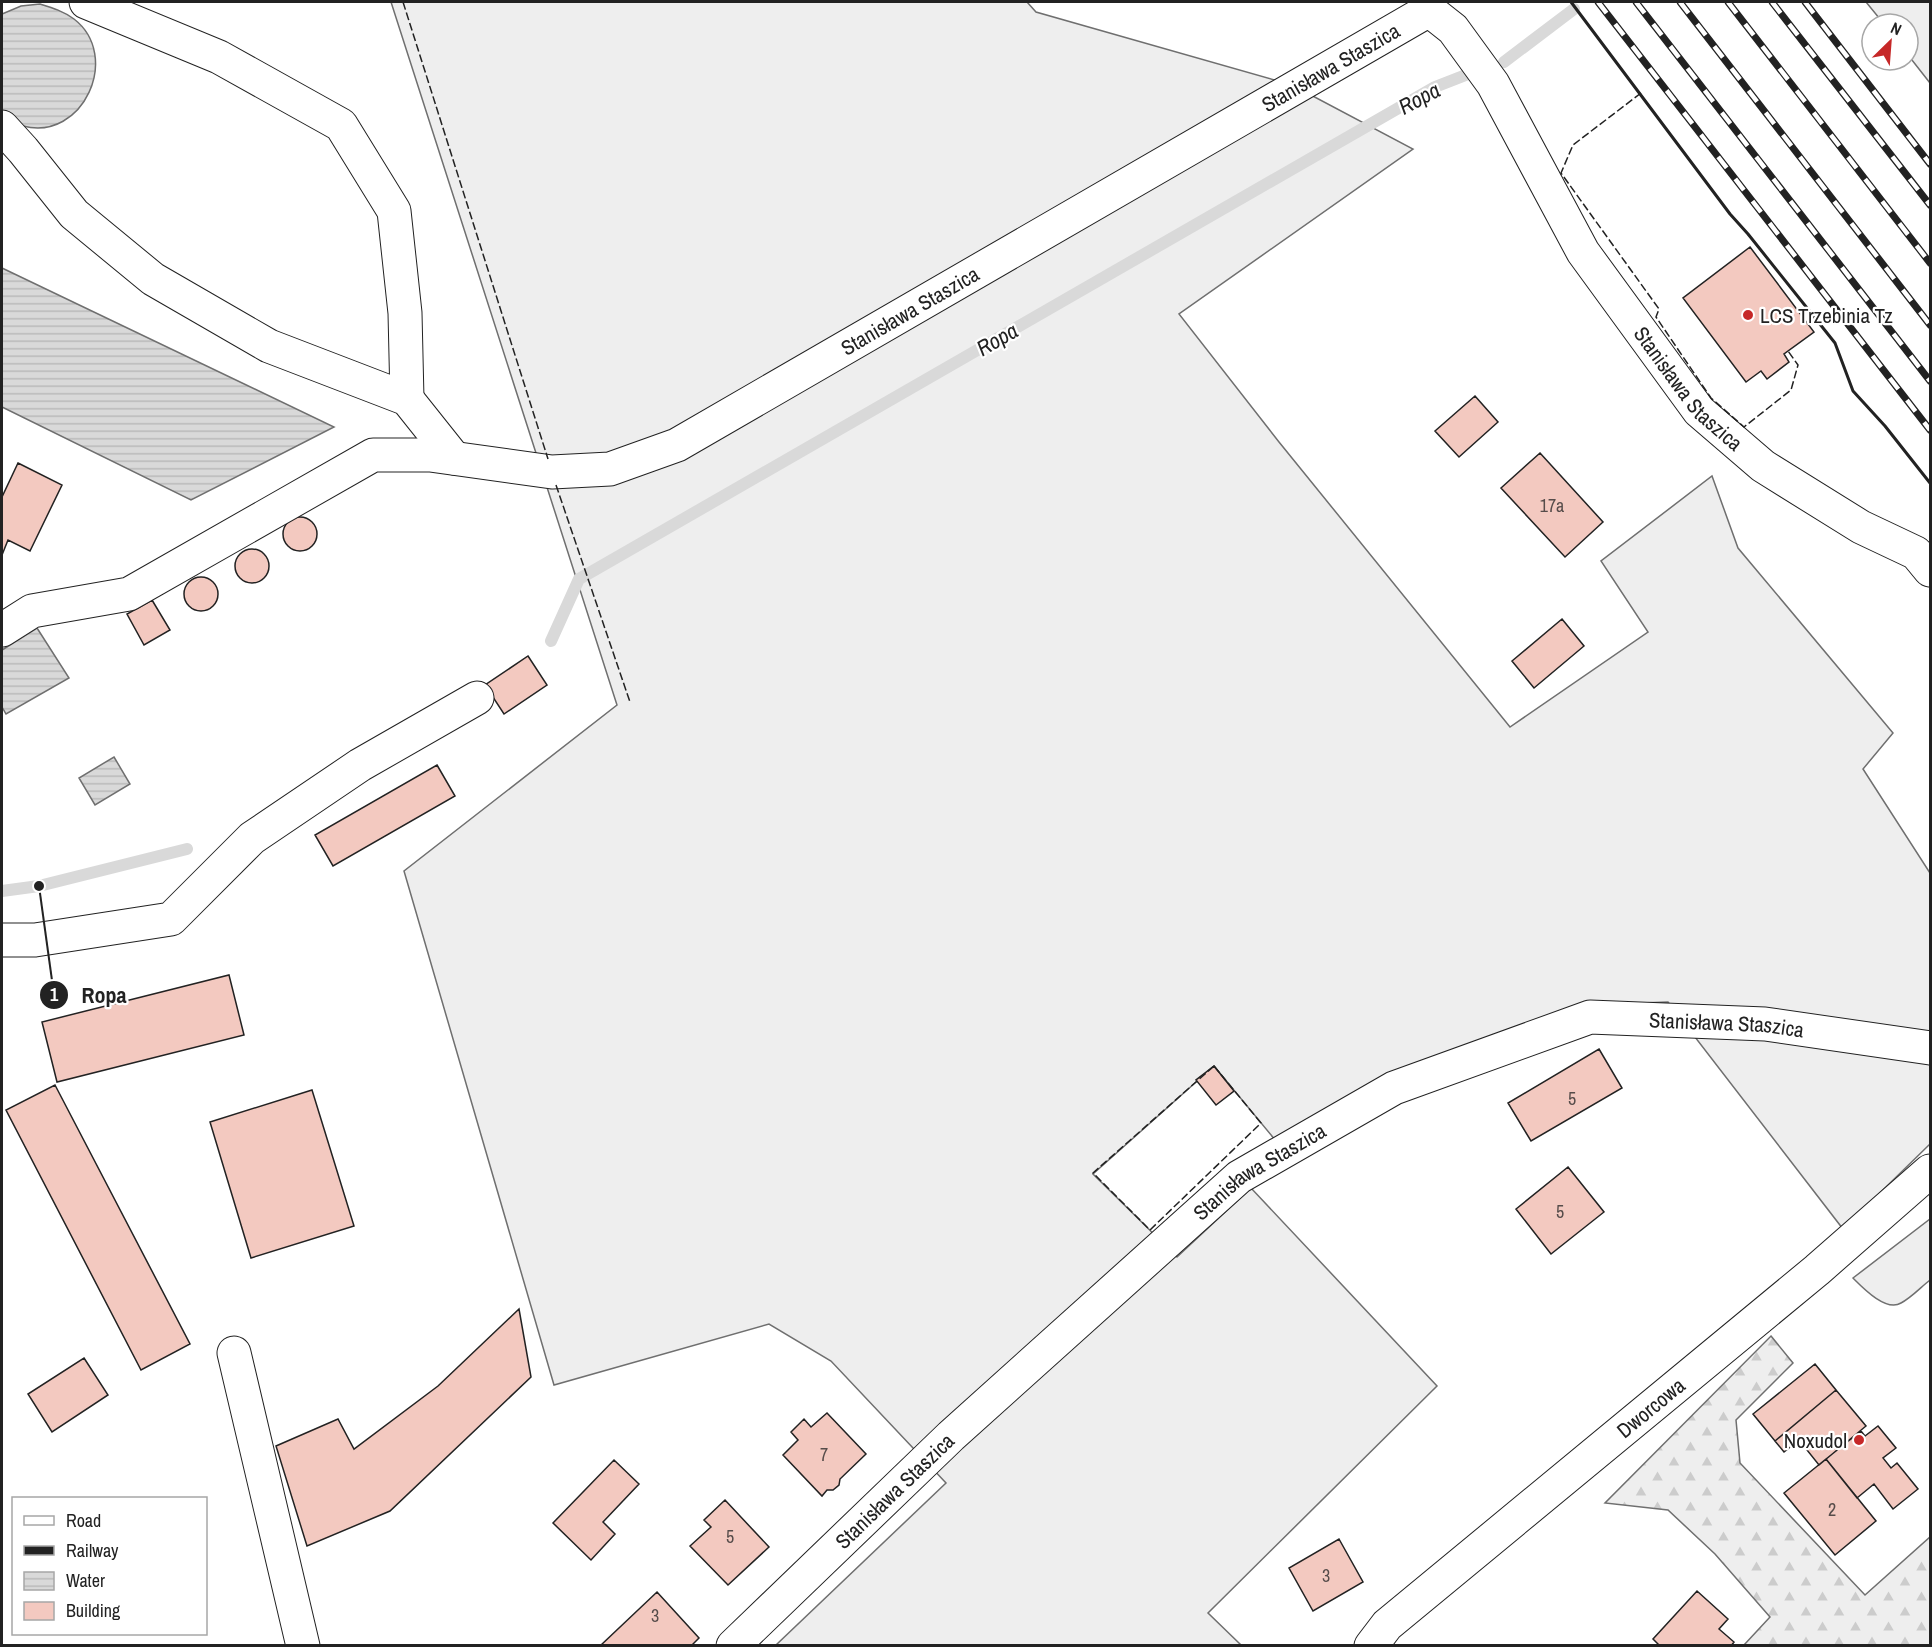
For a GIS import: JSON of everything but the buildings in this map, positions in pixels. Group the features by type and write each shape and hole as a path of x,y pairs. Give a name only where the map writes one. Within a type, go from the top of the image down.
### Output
{"street":[{"path":"86,2 219,57 341,126 394,212 405,313 407,399"},
{"name":"Stanisława Staszica","path":"453,458 552,472 610,469 677,445 1429,10 1453,29 1493,84 1584,252 1699,411 1763,466 1861,527 1916,553 1930,570"},
{"path":"2,127 74,214 153,279 269,346 407,399 453,458"},
{"path":"2,630 32,611 129,594 373,455 430,455 453,458"},
{"path":"2,940 34,940 171,919 252,838 360,765 477,698"},
{"name":"Stanisława Staszica","path":"733,1646 951,1436 1239,1177 1394,1088 1590,1017 1764,1024 1930,1048"},
{"name":"Dworcowa","path":"1371,1646 1388,1625 1816,1270 1930,1171"},
{"path":"234,1353 303,1646"}],"green space":[{"path":"391,2 1027,2 1036,12 1292,85 1413,149 1179,314 1279,442 1510,727 1648,632 1601,561 1712,476 1738,548 1893,733 1863,769 1930,873 1930,1144 1843,1229 1668,1002 1585,1005 1276,1141 1214,1066 1093,1174 1177,1257 1251,1188 1437,1386 1208,1613 1241,1645 776,1645 946,1483 831,1361 769,1324 554,1385 404,871 617,705"},
{"path":"1866,2 1930,2 1930,83 1920,70 1920,12 1874,12"},
{"path":"1930,1219 1930,1280 1908,1298 1895,1305 1882,1302 1853,1278"},
{"path":"1771,1336 1793,1363 1736,1420 1740,1463 1865,1595 1930,1537 1930,1645 1744,1645 1770,1617 1715,1554 1668,1510 1605,1503"}],"water":[{"path":"40,4 74,19 88,35 95,54 95,73 89,92 78,109 63,121 44,128 20,125 2,118 2,14 21,6"},
{"path":"2,268 334,427 191,500 2,407"},
{"path":"37,628 69,678 6,714 2,707 2,650"},
{"path":"114,757 130,784 95,805 79,778"}],"waterway":[{"name":"Ropa","path":"1504,62 1574,9"},
{"name":"Ropa","path":"551,641 579,579 1435,87 1476,71"},
{"name":"Ropa","path":"2,891 39,886 187,849"}],"railway":[{"path":"1598,2 1930,430"},
{"path":"1636,2 1930,381"},
{"path":"1680,2 1930,325"},
{"path":"1728,2 1930,263"},
{"path":"1772,2 1930,205"},
{"path":"1805,2 1930,164"}],"fence":[{"path":"403,2 548,459"},
{"path":"1641,93 1573,145 1561,173 1659,309 1656,317 1711,398 1744,427 1791,390 1798,365 1788,351"},
{"path":"556,485 630,702"},
{"path":"1214,1066 1261,1123 1150,1230 1093,1173 1214,1066"}],"wall":[{"path":"1571,2 1730,214 1835,343 1853,391 1885,426 1930,483"}],"place":[{"name":"LCS Trzebinia Tz","path":"1748,315"},
{"name":"Ropa","path":"39,886"},
{"name":"Noxudol","path":"1859,1440"}]}
